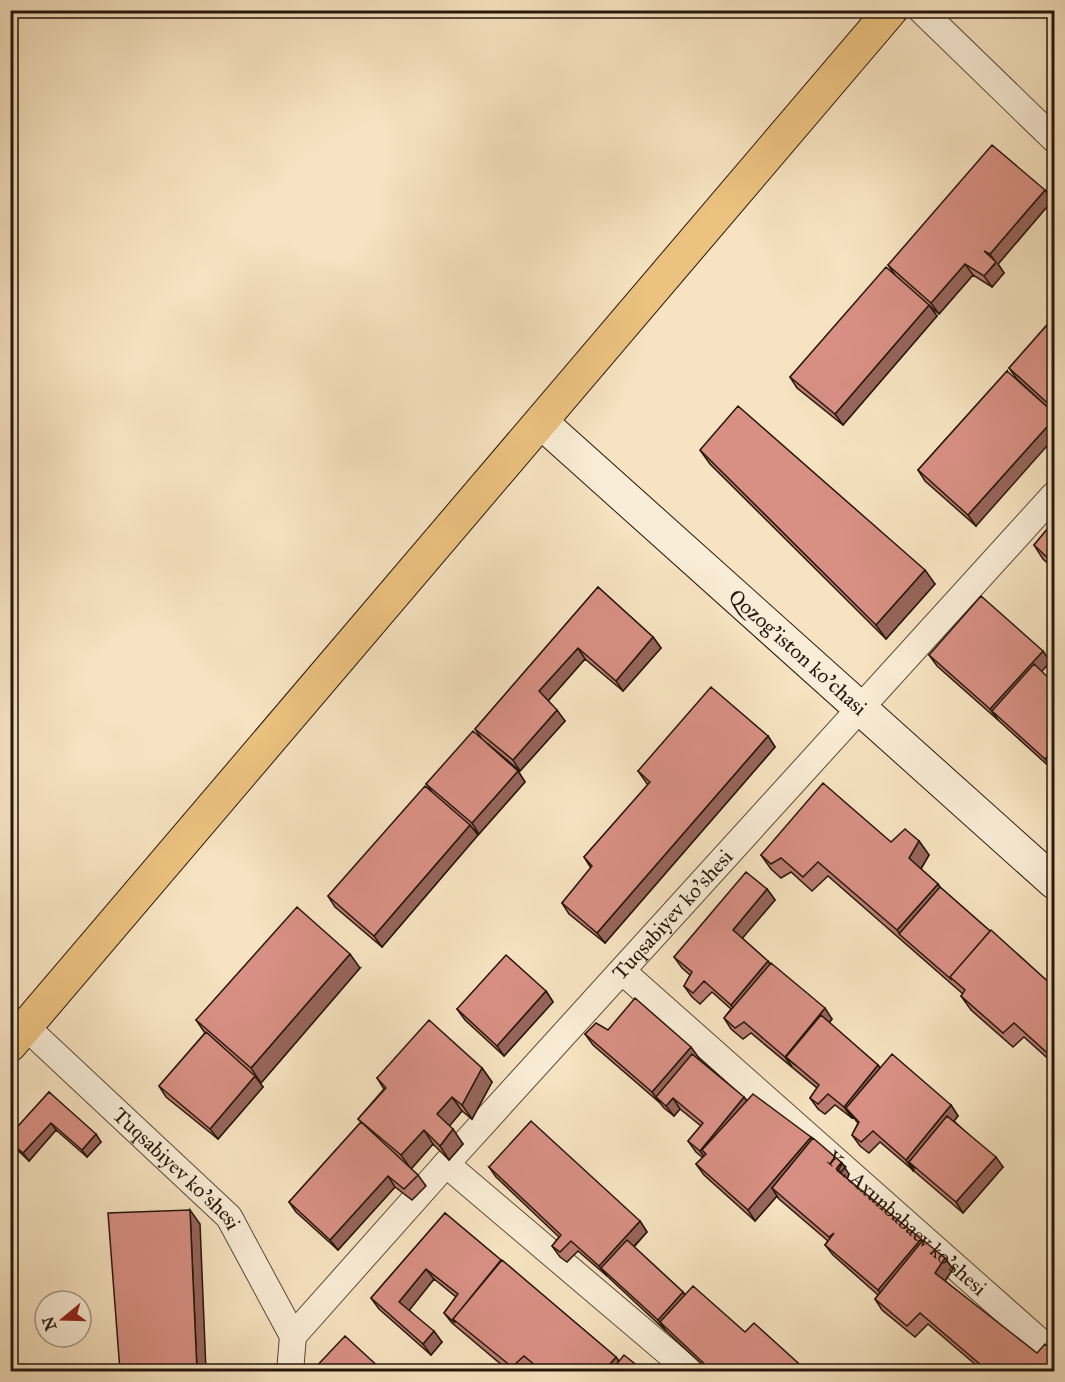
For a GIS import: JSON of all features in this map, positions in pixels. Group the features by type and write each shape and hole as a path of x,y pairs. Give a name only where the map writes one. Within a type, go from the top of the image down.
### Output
{"main road":[{"path":"18,1036 891,10"}],"street":[{"path":"921,10 1054,139"},
{"name":"Qozog'iston ko'chasi","path":"541,422 1054,882"},
{"name":"Tuqsabiyev ko'shesi","path":"18,1036 229,1217 293,1336 446,1164 1054,495"},
{"name":"Yu. Axunbabaev ko'shesi","path":"622,970 1054,1354"},
{"path":"446,1164 691,1371"},
{"path":"290,1371 293,1336"}],"building":[{"path":"992,145 1045,190 990,254 984,251 996,262 984,276 965,264 931,303 888,265"},
{"path":"886,267 929,305 835,414 790,377"},
{"path":"1054,317 1054,409 1009,368"},
{"path":"1007,371 1054,413 1054,419 968,515 918,470"},
{"path":"738,406 925,570 876,625 700,450"},
{"path":"1054,521 1054,564 1034,545"},
{"path":"598,587 653,637 616,681 578,648 539,691 557,710 513,760 475,729"},
{"path":"981,596 1043,651 990,709 929,655"},
{"path":"1034,664 1054,683 1054,749 1045,759 992,711"},
{"path":"711,687 768,736 597,933 562,903 592,866 584,857 650,782 638,771"},
{"path":"473,731 518,771 472,823 426,784"},
{"path":"823,783 891,842 905,829 919,841 909,858 938,884 897,930 818,862 803,877 781,858 771,864 761,855"},
{"path":"425,786 470,825 374,936 328,896"},
{"path":"746,872 767,889 733,930 768,961 731,1005 704,981 693,993 684,986 692,972 674,957"},
{"path":"940,887 990,931 950,977 952,980 899,934"},
{"path":"297,907 350,954 251,1068 196,1020"},
{"path":"991,930 1054,987 1054,1059 1014,1023 1003,1033 961,996 965,990 950,977"},
{"path":"506,955 546,991 497,1046 457,1009"},
{"path":"771,963 825,1008 785,1057 744,1022 735,1028 724,1018"},
{"path":"635,998 691,1047 652,1092 585,1034 596,1023 608,1030"},
{"path":"821,1015 878,1065 844,1107 828,1094 818,1104 810,1098 819,1085 786,1057"},
{"path":"429,1020 482,1068 462,1105 452,1097 437,1114 453,1129 440,1146 424,1130 401,1155 358,1119 386,1088 377,1078"},
{"path":"206,1032 255,1076 210,1129 159,1086"},
{"path":"692,1054 744,1097 700,1151 688,1141 703,1123 673,1098 666,1106 656,1097"},
{"path":"892,1054 951,1105 906,1160 873,1131 861,1142 852,1135 859,1122 846,1108"},
{"path":"49,1092 96,1134 82,1150 51,1123 23,1153 10,1142 10,1135"},
{"path":"753,1094 811,1137 748,1210 696,1164 706,1154 702,1150"},
{"path":"947,1116 996,1157 956,1202 909,1162"},
{"path":"531,1121 640,1221 599,1266 571,1241 560,1252 552,1246 561,1235 489,1167"},
{"path":"361,1122 418,1175 404,1189 388,1176 330,1240 289,1202"},
{"path":"813,1138 842,1163 838,1171 921,1239 878,1290 825,1245 834,1233 829,1237 772,1188"},
{"path":"190,1210 197,1371 120,1371 108,1213"},
{"path":"445,1213 501,1260 453,1319 455,1323 444,1313 458,1294 426,1269 399,1302 434,1331 423,1344 371,1298"},
{"path":"627,1240 683,1292 658,1320 601,1268"},
{"path":"923,1240 945,1258 935,1273 1037,1353 1045,1344 1054,1352 1054,1371 988,1371 920,1313 907,1326 875,1299"},
{"path":"502,1260 616,1357 604,1371 542,1371 524,1356 512,1367 453,1319"},
{"path":"693,1286 745,1332 754,1323 807,1371 712,1371 660,1322"},
{"path":"345,1336 383,1371 312,1371"},
{"path":"624,1355 644,1371 611,1371"}]}
